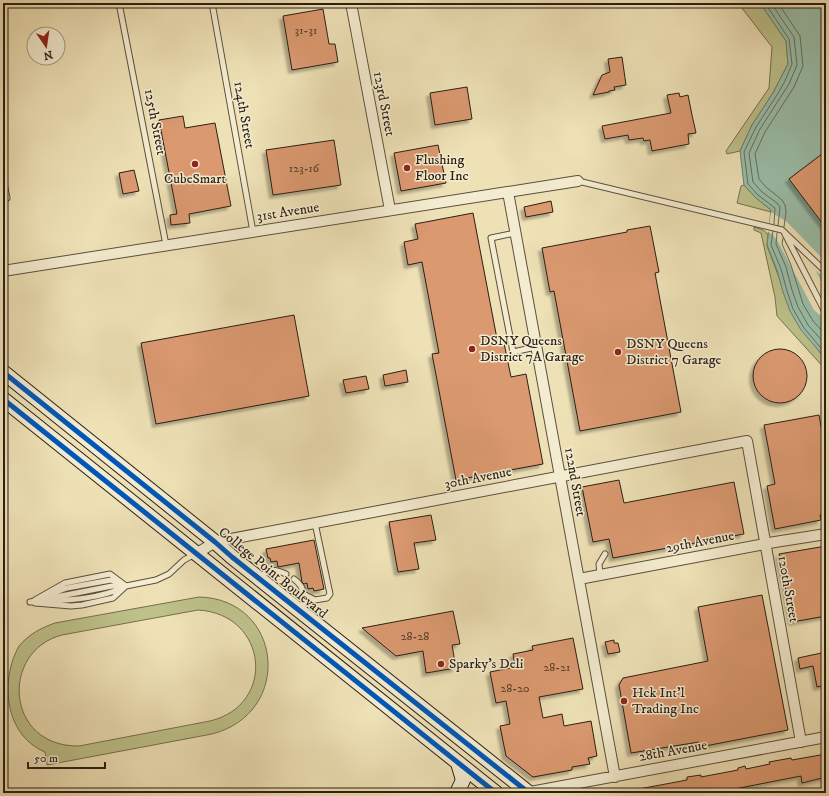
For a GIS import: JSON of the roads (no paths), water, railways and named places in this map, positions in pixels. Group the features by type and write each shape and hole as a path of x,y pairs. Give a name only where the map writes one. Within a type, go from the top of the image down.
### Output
{"main road":[{"name":"College Point Boulevard","path":"3,372 527,793"},
{"path":"3,399 496,793"},
{"path":"457,793 463,780 458,763"}],"street":[{"name":"123rd Street","path":"351,3 390,210"},
{"name":"31st Avenue","path":"3,271 578,181"},
{"name":"122nd Street","path":"508,192 616,777"},
{"name":"30th Avenue","path":"215,542 748,441"},
{"name":"120th Street","path":"748,441 801,742"},
{"name":"29th Avenue","path":"579,578 826,534"},
{"path":"196,554 215,542"},
{"name":"28th Avenue","path":"527,793 826,737"}],"lane":[{"name":"125th Street","path":"119,3 166,245"},
{"name":"124th Street","path":"212,3 253,232"},
{"path":"3,178 7,198"},
{"path":"578,181 782,230 826,272"},
{"path":"782,230 824,310 826,311"},
{"path":"515,233 491,238 513,352 536,347"},
{"path":"304,595 315,600 327,598 330,594 315,523"},
{"path":"30,602 112,586 126,586 162,578 169,574 184,560 196,554"},
{"path":"600,574 598,564 605,554"},
{"path":"259,577 269,570 275,569 286,574"},
{"path":"30,602 65,583 110,574 126,586"},
{"path":"294,579 298,582 304,595 301,611"},
{"path":"30,602 76,606 114,598 126,586"}],"water":[{"path":"760,3 826,3 826,359 801,330 790,311 777,270 767,245 771,210 756,198 744,185 740,151 752,125 773,93 788,64 786,41"}],"place":[{"name":"CubeSmart","path":"195,164"},
{"name":"Flushing Floor Inc","path":"407,168"},
{"name":"DSNY Queens District 7A Garage","path":"472,349"},
{"name":"DSNY Queens District 7 Garage","path":"618,352"},
{"name":"Sparky's Deli","path":"441,664"},
{"name":"Hck Int'l Trading Inc","path":"624,701"}]}
